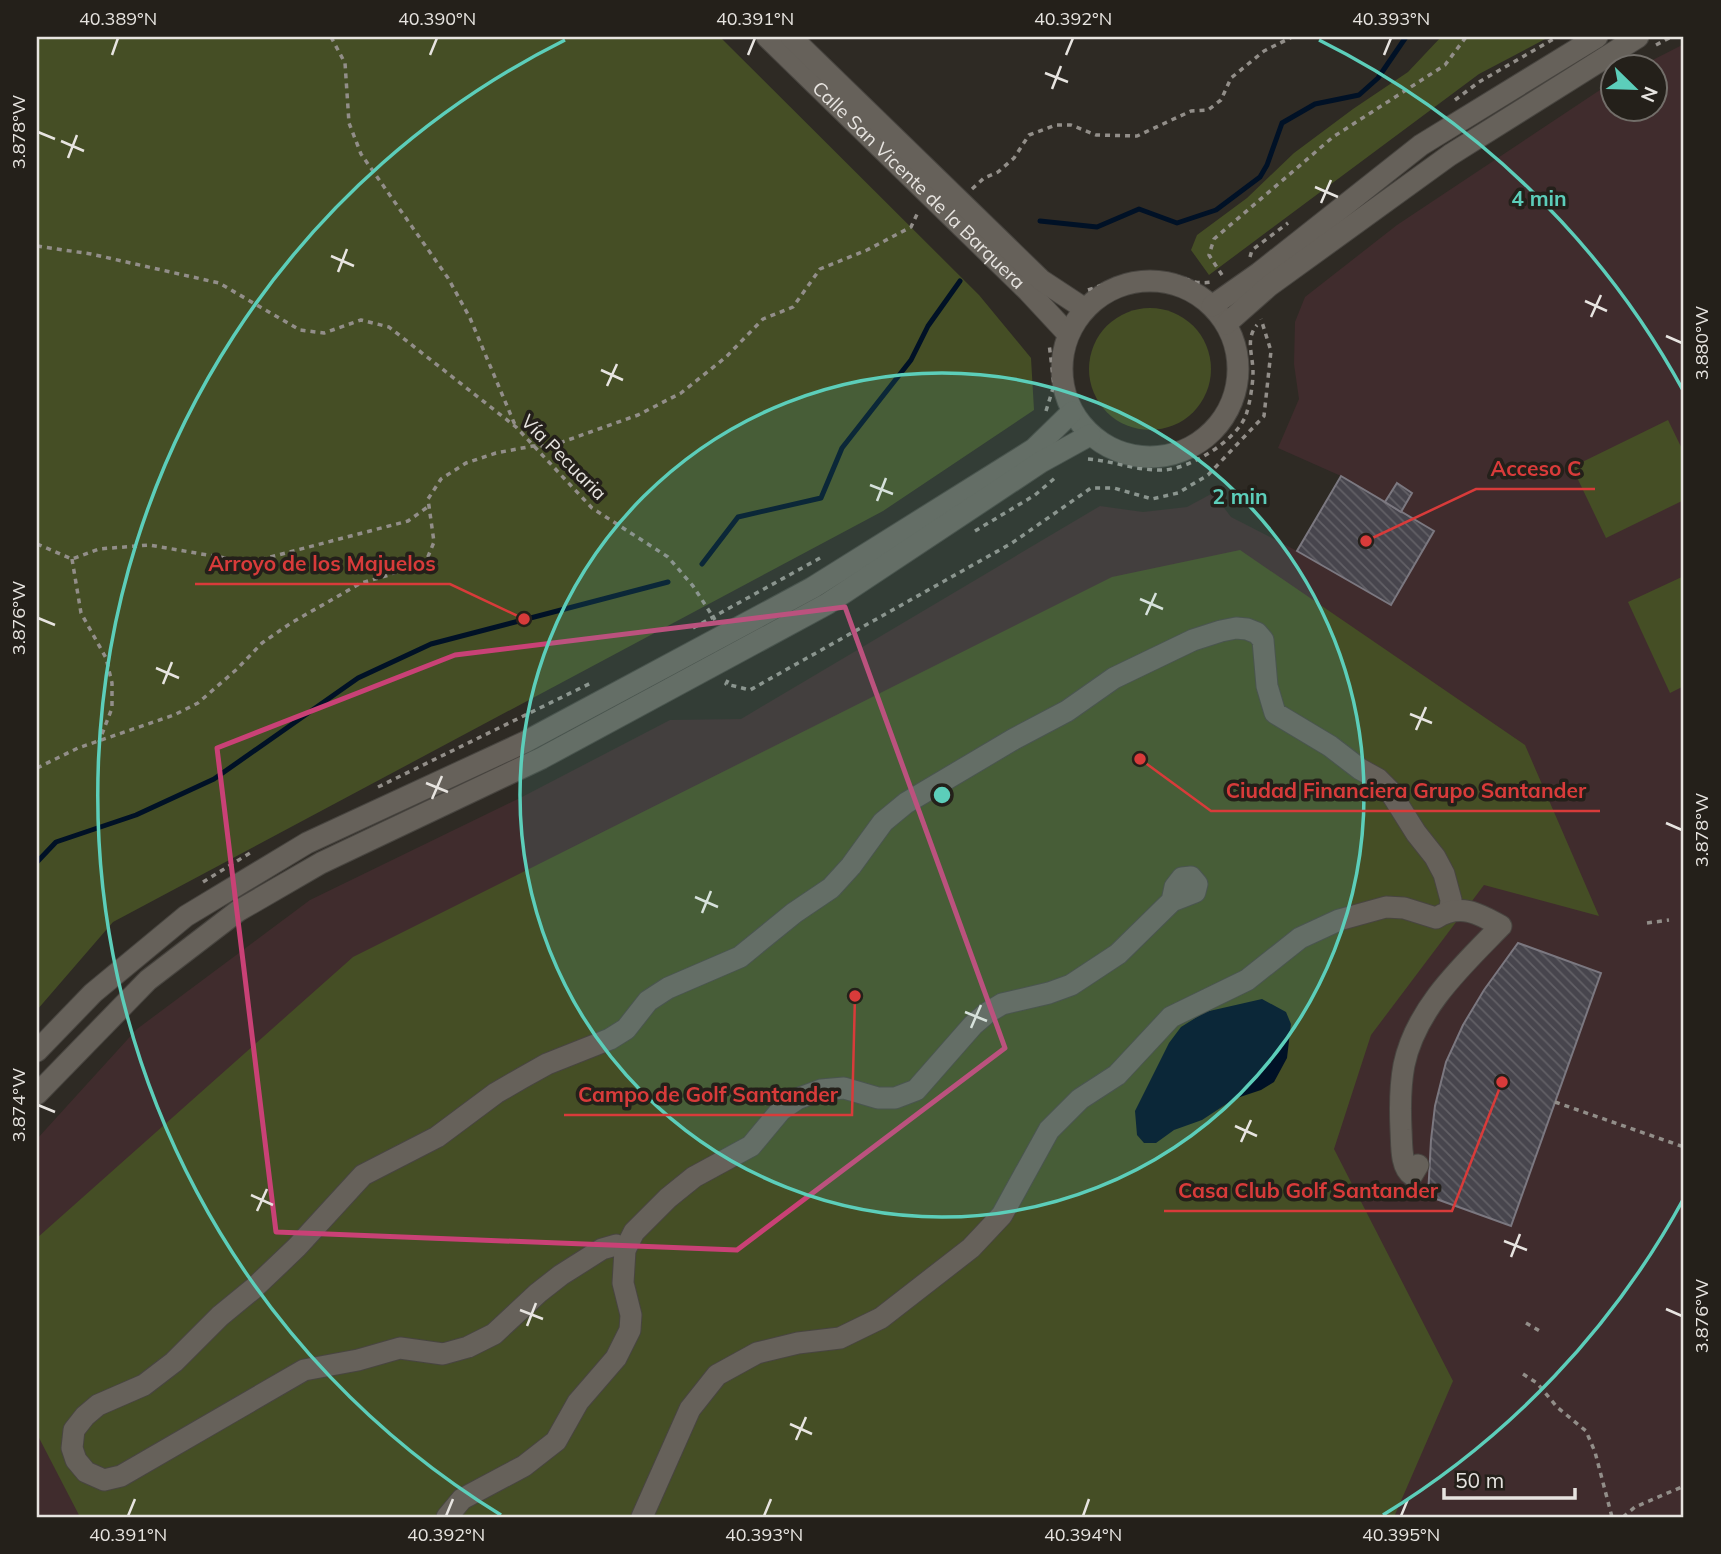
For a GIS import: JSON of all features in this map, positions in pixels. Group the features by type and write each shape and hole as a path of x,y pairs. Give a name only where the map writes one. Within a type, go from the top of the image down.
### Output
{"street":[{"name":"Calle San Vicente de la Barquera","path":"767,37 927,192 1058,335"},
{"name":"Calle San Vicente de la Barquera","path":"791,37 1041,280 1085,309"},
{"path":"1212,306 1259,273 1421,145 1597,37"},
{"path":"1226,324 1269,286 1450,155 1638,37"},
{"path":"1151,280 1187,288 1212,306 1226,324 1236,347 1237,385 1224,419 1212,433 1190,449 1158,458 1126,455 1090,435 1072,412 1063,391 1058,335 1085,309 1117,287 1151,280"},
{"path":"37,1051 93,993 138,954 186,916 220,895 307,844 525,742 719,626 812,588 1034,449 1072,412"},
{"path":"37,1094 148,980 238,911 321,863 542,758 827,604 1041,462 1090,435"},
{"path":"625,1251 616,1245 592,1256 538,1293 494,1334 468,1347 443,1354 400,1348 358,1360 304,1370 121,1476 104,1480 86,1472 76,1460 72,1448 74,1430 85,1416 98,1405 144,1385 174,1363 220,1316 297,1247 363,1175 437,1137 496,1093 538,1069 610,1039 626,1029 648,1001 668,988 740,957 794,913 831,888 883,822 906,803 1056,717 1114,678 1193,640 1236,628 1257,633 1264,640 1267,687 1275,713 1322,741 1378,779 1389,790 1444,874 1451,900 1450,909"},
{"path":"447,1517 463,1499 524,1466 556,1441 578,1402 616,1358 630,1331 631,1315 623,1283 625,1251 634,1232 658,1207 694,1177 751,1146 781,1110 797,1099 821,1090 844,1088 878,1098 895,1098 916,1090 972,1025 988,1013 1002,1004 1071,985 1118,954 1172,901"},
{"path":"642,1517 690,1409 717,1375 757,1353 798,1343 840,1338 881,1318 971,1248 1002,1215 1049,1130 1080,1099 1117,1075 1171,1017 1247,980 1300,939 1339,920 1387,907 1404,908 1436,918 1450,909 1478,913 1501,926 1435,999 1416,1031 1404,1065 1400,1106 1402,1149 1407,1172 1412,1175 1418,1165"}],"path":[{"path":"331,37 345,63 349,123 361,155 448,278 470,318 516,427"},
{"path":"980,198 971,189 1014,158 1029,135 1056,125 1071,125 1096,135 1137,136 1191,111 1208,110 1221,100 1231,78 1265,51 1292,37"},
{"path":"1079,285 1088,290 1144,273 1170,275 1198,284 1225,280 1209,255 1214,239 1333,137 1445,65 1466,37"},
{"path":"37,768 78,748 173,715 198,703 262,643 291,623 361,583 427,559 434,542 428,499 441,479 466,463 496,453 533,446 551,446 638,415 681,393 726,358 763,319 793,307 820,269 867,250 911,227 927,192"},
{"name":"Vía Pecuaria","path":"37,246 90,254 219,283 300,330 324,333 361,320 389,327 516,427 592,508 668,557 693,586 719,626"},
{"path":"736,653 726,684 750,690 1012,543 1091,488 1114,488 1152,499 1178,493 1208,475 1264,416 1271,351 1261,319"},
{"path":"1045,414 1054,385 1058,335"},
{"path":"37,544 72,559 99,549 149,545 231,559 259,560 408,521 429,506"},
{"path":"690,630 719,626 828,554"},
{"path":"72,559 81,613 106,657 112,682 112,708 99,742"},
{"path":"368,792 595,681"},
{"path":"194,888 250,853"},
{"path":"1647,923 1669,920"},
{"path":"1555,1102 1684,1147"},
{"path":"1526,1323 1543,1333"},
{"path":"1523,1374 1537,1383 1557,1407 1587,1431 1612,1517"},
{"path":"1623,1517 1635,1507 1684,1486"}],"highlighted area":[{"path":"845,607 1005,1048 737,1250 276,1232 217,748 455,655"}],"shaded area":[{"path":"1684,44 1684,1517 37,1517 37,1139 137,1029 310,900 520,798 670,720 741,719 1100,506 1143,512 1187,507 1213,493 1231,517 1297,551 1371,495 1341,476 1278,448 1299,399 1294,364 1295,322 1305,297 1397,225 1598,91 1598,122 1668,122 1668,52"}],"green space":[{"path":"37,37 720,37 979,295 1031,358 1034,410 883,511 113,922 37,1010"},
{"path":"1441,37 1549,37 1479,74 1209,275 1191,250 1197,235 1247,198 1294,153 1408,72"},
{"path":"1150,308 1173,313 1193,326 1206,346 1211,369 1206,392 1193,412 1173,425 1150,430 1127,425 1107,412 1094,392 1089,369 1094,346 1107,326 1127,313"},
{"path":"1668,420 1684,453 1684,500 1606,538 1572,467"},
{"path":"1240,550 1525,745 1599,916 1484,885 1371,1035 1334,1149 1453,1381 1394,1517 80,1517 37,1434 37,1238 353,957 1112,577"},
{"path":"1684,576 1684,686 1670,693 1628,602"}],"water":[{"path":"1262,999 1286,1012 1291,1024 1287,1058 1274,1082 1261,1090 1234,1099 1202,1120 1174,1130 1156,1143 1144,1143 1137,1135 1135,1111 1169,1043 1181,1027 1205,1012"}],"building":[{"path":"1341,476 1434,531 1391,605 1297,551"},
{"path":"1397,483 1412,493 1401,512 1385,502"},
{"path":"1518,943 1601,973 1511,1226 1428,1196 1435,1106 1446,1062 1463,1025 1484,990"}],"waterway":[{"path":"1040,221 1097,227 1139,209 1177,223 1216,210 1260,177 1282,123 1315,104 1359,95 1378,78 1406,37"},
{"path":"702,564 738,517 821,498 842,448 911,360 928,326 960,281"},
{"path":"37,862 56,842 136,815 214,779 358,678 431,644 668,582"}],"place":[{"name":"Acceso C","path":"1366,541"},
{"name":"Arroyo de los Majuelos","path":"524,619"},
{"name":"Ciudad Financiera Grupo Santander","path":"1140,759"},
{"name":"Campo de Golf Santander","path":"855,996"},
{"name":"Casa Club Golf Santander","path":"1502,1082"}]}
